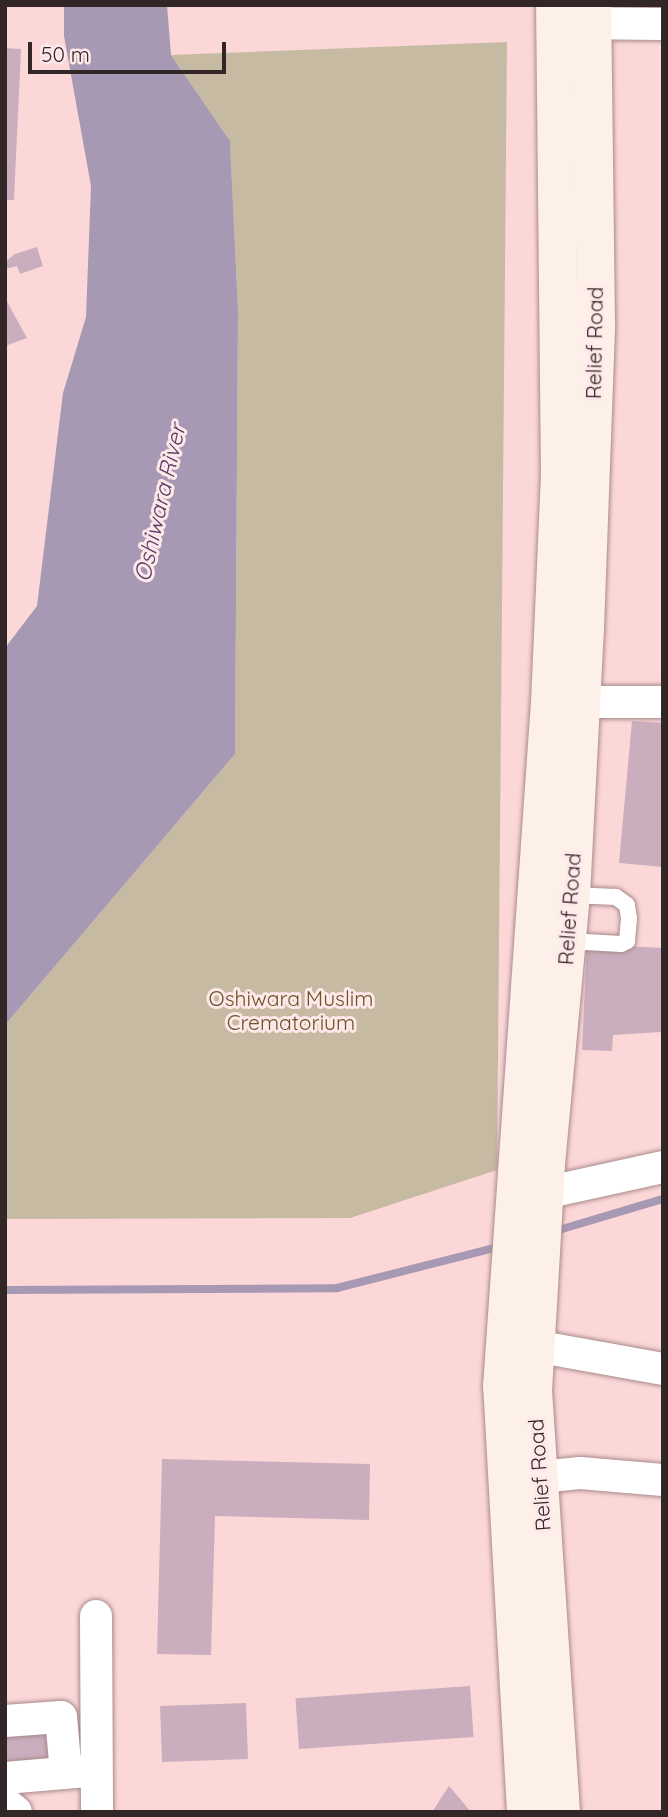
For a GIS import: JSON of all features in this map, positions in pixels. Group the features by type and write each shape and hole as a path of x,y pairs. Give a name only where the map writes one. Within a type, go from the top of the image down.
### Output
{"street":[{"path":"573,14 663,24"},
{"name":"Relief Road","path":"531,1204 568,941 571,895 557,847 581,702 596,324 573,14"},
{"name":"Relief Road","path":"561,1812 539,1477 521,1326 557,847 560,476 573,14"},
{"path":"581,702 663,702"},
{"path":"531,1204 663,1167"},
{"path":"521,1326 663,1369"},
{"name":"Relief Road","path":"521,1326 502,1387 526,1812"},
{"path":"539,1477 580,1473 663,1480"},
{"path":"96,1616 97,1812"},
{"path":"5,1721 61,1717 66,1773"},
{"path":"5,1779 97,1770"},
{"path":"5,1803 16,1812"}],"lane":[{"path":"568,941 621,944 627,941 629,918 627,905 617,897 571,895"}],"green space":[{"name":"Oshiwara Muslim Crematorium","path":"507,42 497,1170 350,1218 5,1219 5,1025 235,754 238,310 230,141 171,55"}],"water":[{"name":"Oshiwara River","path":"64,5 167,5 171,55 230,141 238,310 235,754 5,1025 5,648 37,606 63,393 86,317 91,186 64,36"}],"building":[{"path":"5,48 21,49 14,200 5,200"},
{"path":"37,247 43,266 20,274 17,266 5,269 5,262 15,254"},
{"path":"5,298 27,338 5,346"},
{"path":"632,721 663,723 663,867 619,863"},
{"path":"587,944 663,948 661,1032 613,1035 612,1051 582,1050"},
{"path":"162,1459 370,1464 369,1520 215,1516 211,1655 157,1654"},
{"path":"470,1686 474,1737 299,1749 295,1698"},
{"path":"246,1703 248,1759 162,1762 160,1706"},
{"path":"56,1720 58,1761 7,1764 5,1723"},
{"path":"449,1786 471,1812 432,1812"}],"waterway":[{"path":"552,1232 663,1199"},
{"path":"5,1290 337,1288 502,1246"}]}
